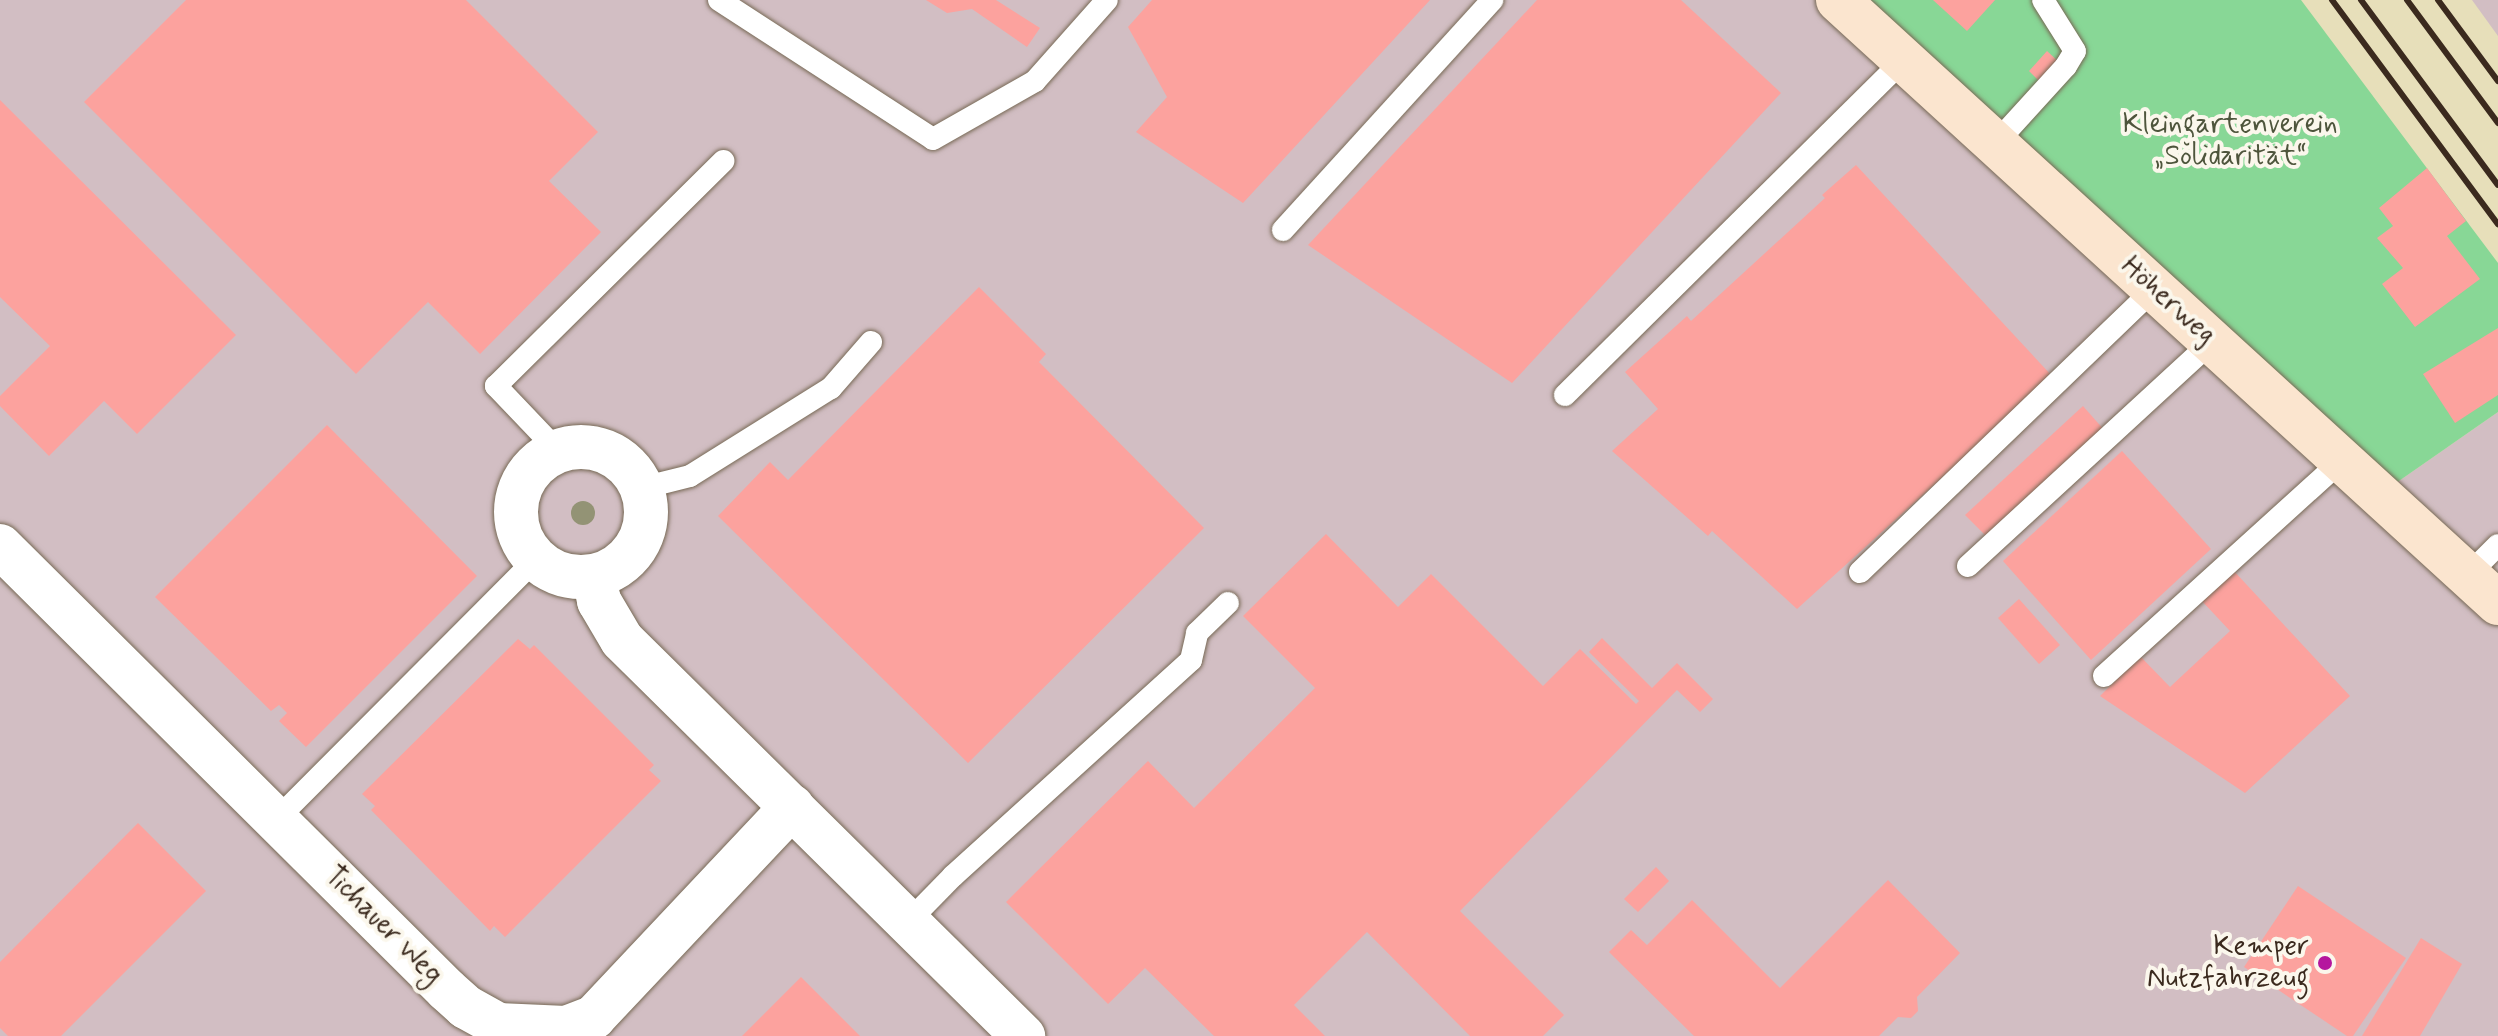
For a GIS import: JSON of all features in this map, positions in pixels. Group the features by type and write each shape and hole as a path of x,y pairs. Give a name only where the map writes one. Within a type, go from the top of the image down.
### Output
{"street":[{"name":"Höherweg","path":"1838,0 2342,460 2488,574"},
{"path":"586,447 600,450 625,464 642,488 647,516 639,544 620,565 594,577 556,573 536,559 520,535 516,506 519,492 534,467 558,451 586,447"},
{"name":"Tichauer Weg","path":"0,546 466,1007 498,1025 566,1028 594,1017 792,807"},
{"path":"594,577 603,610 622,640 1023,1036"}],"lane":[{"path":"719,0 933,139 1035,81 1107,0"},
{"path":"1283,230 1492,0"},
{"path":"1995,144 2066,66 2075,51 2043,0"},
{"path":"1565,395 1904,60"},
{"path":"558,451 496,386 723,161"},
{"path":"1860,572 2154,289"},
{"path":"642,488 690,476 831,388 871,342"},
{"path":"1968,566 2212,342"},
{"path":"2104,676 2342,460"},
{"path":"276,820 536,559"},
{"path":"908,922 953,876 1191,660 1197,633 1228,603"}],"shaded area":[{"path":"0,0 1868,0 2396,483 2498,412 2498,1036 0,1036"},
{"path":"2472,0 2498,0 2498,36"}],"green space":[{"name":"Kleingartenverein „Solidarität“","path":"1868,0 2301,0 2498,263 2498,412 2396,483"}],"building":[{"path":"186,0 466,0 598,132 549,181 601,232 480,354 428,302 356,374 84,102"},
{"path":"926,0 996,0 1040,28 1027,47 972,9 947,13"},
{"path":"1152,0 1430,0 1243,203 1136,132 1167,97 1128,27"},
{"path":"1537,0 1681,0 1781,93 1512,383 1308,245"},
{"path":"1933,0 1995,0 1967,31"},
{"path":"2047,51 2060,63 2041,83 2029,71"},
{"path":"0,100 236,335 137,434 104,401 49,456 0,406 0,396 50,346 0,297"},
{"path":"1856,165 2053,377 1797,609 1712,531 1708,536 1612,451 1658,409 1625,372 1687,316 1691,321 1825,198 1822,195"},
{"path":"2427,168 2466,221 2447,236 2480,279 2415,327 2382,284 2403,268 2377,238 2393,226 2379,208"},
{"path":"979,287 1046,354 1039,362 1204,528 968,763 718,516 770,462 788,480"},
{"path":"2498,328 2498,395 2455,423 2423,374"},
{"path":"2083,406 2105,431 1990,540 1965,515"},
{"path":"327,425 477,576 306,747 279,721 287,713 279,705 271,711 155,597"},
{"path":"2122,451 2211,549 2091,660 2003,561"},
{"path":"1326,534 1398,607 1431,574 1543,686 1580,649 1636,704 1639,701 1589,652 1602,638 1652,688 1677,663 1713,699 1700,712 1677,690 1460,911 1564,1015 1543,1036 1470,1036 1367,932 1294,1005 1325,1036 1214,1036 1145,968 1108,1004 1006,902 1148,761 1194,808 1315,688 1243,616"},
{"path":"2233,570 2350,696 2245,793 2100,696 2140,656 2170,687 2230,631 2201,600"},
{"path":"2019,599 2060,645 2039,664 1998,618"},
{"path":"518,639 530,649 534,645 654,765 649,770 661,781 505,937 494,926 490,931 371,810 375,806 362,794"},
{"path":"138,823 206,891 61,1036 8,1036 0,1028 0,962"},
{"path":"1656,867 1669,881 1638,912 1624,899"},
{"path":"1888,880 1960,953 1917,997 1918,1011 1911,1018 1898,1017 1879,1036 1694,1036 1609,952 1631,930 1647,945 1692,900 1780,988"},
{"name":"Kemper Nutzfahrzeug","path":"2298,886 2406,958 2353,1036 2347,1036 2244,967"},
{"path":"2421,938 2462,964 2420,1036 2362,1036"},
{"path":"801,977 860,1036 742,1036"}],"railway":[{"path":"2332,0 2498,224"},
{"path":"2361,0 2498,185"},
{"path":"2407,0 2498,123"},
{"path":"2438,0 2498,81"}],"place":[{"name":"Kemper Nutzfahrzeug","path":"2325,963"}]}
